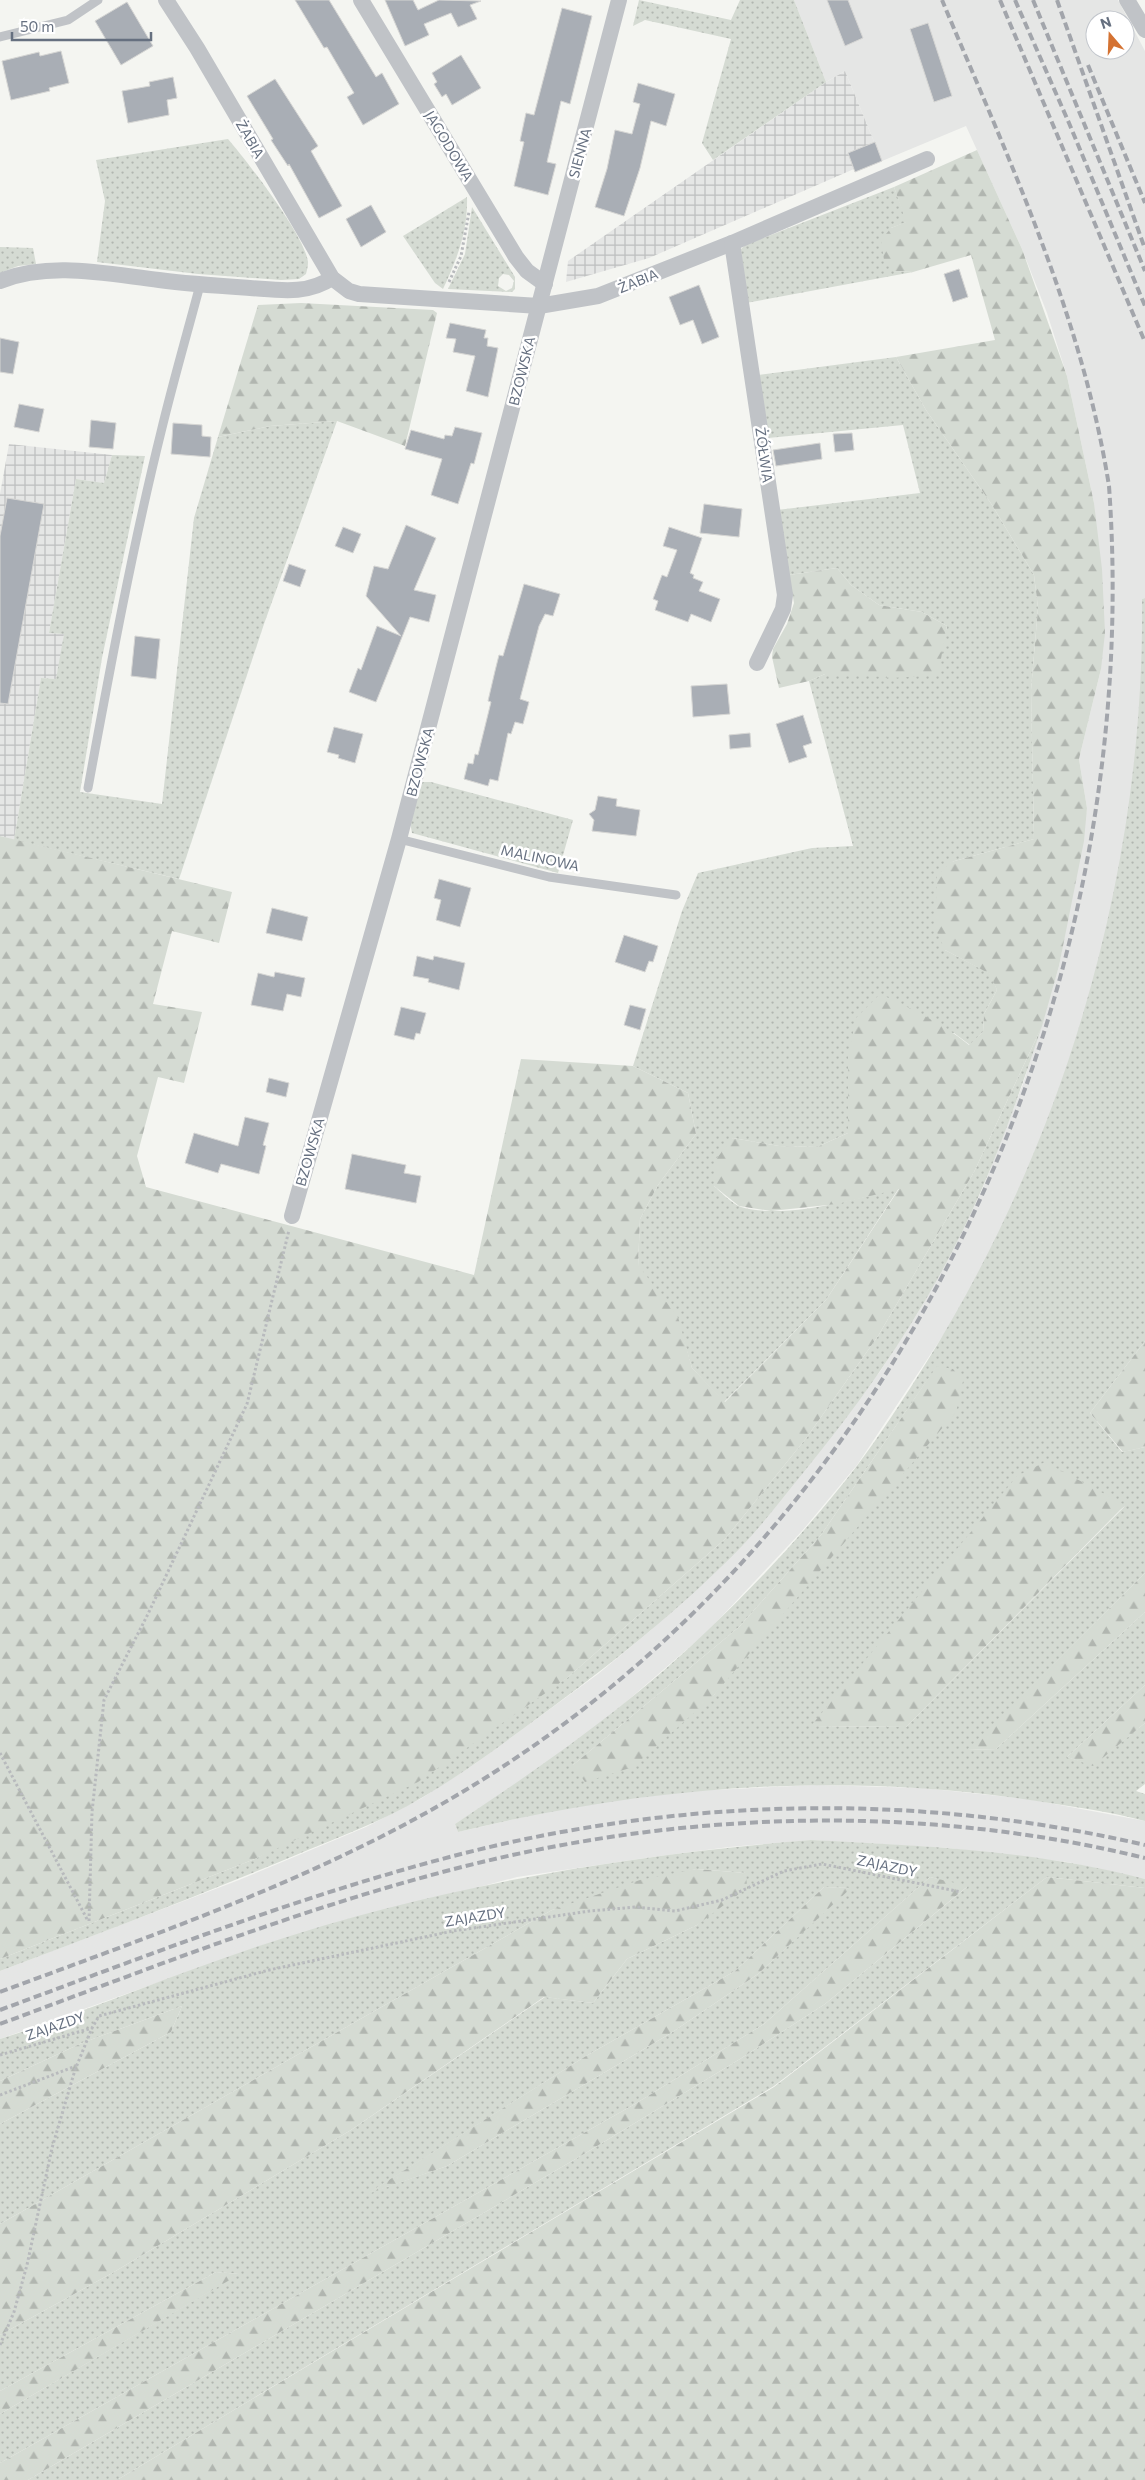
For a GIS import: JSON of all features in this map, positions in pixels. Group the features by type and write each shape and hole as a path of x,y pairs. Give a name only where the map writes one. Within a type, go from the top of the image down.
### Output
{"street":[{"name":"ŻABIA","path":"166,0 202,57 332,278 349,291 359,294 539,306 598,296 620,289 732,243 927,159"},
{"name":"JAGODOWA","path":"361,0 516,257 527,271 545,284"},
{"name":"SIENNA","path":"539,306 620,0"},
{"path":"1128,0 1145,30"},
{"name":"ŻÓŁWIA","path":"732,243 784,595 782,609 758,663"},
{"path":"0,281 25,274 78,270 200,285 294,291 310,289 332,278"},
{"name":"BZOWSKA","path":"292,1216 399,839 539,306"}],"lane":[{"path":"0,36 68,20 98,0"},
{"path":"88,788 114,645 139,527 161,430 200,285"},
{"name":"MALINOWA","path":"399,839 549,877 676,894"}],"path":[{"path":"448,284 461,256 470,208"},
{"path":"0,1753 89,1921 92,1812 104,1700 148,1614 247,1404 292,1216"},
{"name":"ZAJAZDY","path":"0,2055 92,2028 99,2016 269,1970 462,1930 590,1911 636,1908 675,1911 722,1900 784,1871 822,1864 961,1892"},
{"path":"0,2345 14,2312 27,2265 52,2148 77,2066 92,2028"},
{"path":"0,2095 77,2066"}],"shaded area":[{"path":"794,0 1118,0 1123,10 1085,10 1085,60 1135,60 1135,32 1145,51 1145,598 1142,599 1144,646 1141,721 1127,847 1096,979 1059,1093 1012,1207 984,1264 948,1328 857,1465 802,1531 707,1632 604,1721 544,1766 455,1824 458,1832 572,1806 691,1791 817,1785 923,1788 1028,1799 1145,1821 1145,1879 1067,1862 948,1848 811,1840 729,1847 645,1858 517,1877 263,1945 0,2039 0,1971 239,1880 366,1827 422,1798 476,1763 598,1674 651,1630 879,1373 917,1314 954,1248 982,1190 1023,1084 1059,966 1087,808 1079,759 1101,669 1094,503 1067,376 1047,313 1022,249 966,126 882,161 845,71 826,82"},
{"path":"845,71 882,161 855,172 854,169 649,258 566,282 568,261 826,82"},
{"path":"9,444 112,455 104,483 76,479 49,633 64,634 61,656 56,679 41,678 14,840 0,836 0,494"}],"green space":[{"path":"639,0 731,20 740,0 794,0 826,82 713,160 702,143 731,39 645,20 633,26"},
{"path":"228,139 274,199 297,235 308,262 306,274 299,279 281,280 198,274 97,262 105,201 96,160"},
{"path":"977,150 1022,249 1067,376 1094,503 1102,569 1105,633 1101,669 1079,759 1087,808 1084,841 1059,966 1042,1026 974,1172 878,1336 807,1437 725,1539 567,1678 418,1782 257,1858 0,1959 0,836 232,892 219,943 172,931 153,1004 202,1012 184,1083 158,1077 137,1156 146,1187 474,1275 521,1059 633,1066 688,1093 696,1134 658,1185 640,1219 638,1265 678,1317 692,1368 725,1402 826,1300 899,1189 837,1204 771,1211 739,1206 714,1186 716,1159 733,1138 779,1146 817,1147 848,1133 848,1057 856,1018 880,994 937,1023 969,1045 983,1032 984,1014 997,990 990,974 945,950 935,928 937,876 951,862 1034,839 1031,690 1038,608 1034,575 992,505 926,410 896,357 995,340 971,255 913,272 894,271 884,260 881,240 891,228 906,222 894,187"},
{"path":"894,187 907,222 891,228 894,271 913,272 746,303 739,251 745,245"},
{"path":"467,197 464,233 453,267 443,289 435,283 403,236"},
{"path":"472,207 515,277 515,289 512,292 448,289 465,254","holes":["503,274 509,275 514,281 512,288 506,291 498,286 499,278"]},
{"path":"0,247 33,248 36,264 18,266 0,273"},
{"path":"301,303 433,310 437,313 405,446 337,421 270,426 218,437 258,305"},
{"path":"896,357 926,410 992,505 1034,575 1038,608 1031,690 1034,839 951,862 945,950 991,974 997,990 984,1014 983,1032 970,1045 954,1033 848,1057 848,1133 817,1147 779,1146 733,1138 714,1186 730,1201 741,1207 778,1211 799,1210 899,1188 826,1300 724,1402 692,1368 677,1317 638,1266 640,1219 658,1185 696,1134 688,1093 633,1066 682,911 698,873 812,848 853,846 809,681 825,674 856,674 941,652 947,626 922,612 879,605 851,585 837,568 789,575 777,510 920,493 903,425 768,438 758,375"},
{"path":"337,421 264,624 179,879 14,840 41,678 56,679 64,634 49,633 76,479 104,483 112,455 145,456 102,658 80,792 162,804 194,518 218,437 270,426"},
{"path":"837,568 851,585 879,605 922,612 947,626 938,675 891,678 856,674 825,674 809,681 779,688 772,657 773,649 787,624 794,603 789,575"},
{"path":"1145,598 1145,1341 1090,1413 1122,1452 1145,1447 1145,1573 968,1750 996,1749 1145,1612 1145,1685 1067,1757 1093,1765 1145,1723 1145,1784 1136,1791 1145,1794 1145,1821 1074,1807 958,1791 886,1786 814,1785 742,1788 671,1794 529,1816 458,1832 455,1824 554,1757 648,1684 707,1631 766,1572 821,1510 874,1442 926,1363 976,1276 1020,1186 1057,1093 1088,997 1112,899 1129,800 1139,700 1142,599","holes":["937,1366 714,1695 573,1765 739,1627 821,1535","1125,1506 906,1727 812,1726"]},
{"path":"420,782 431,782 573,820 558,873 412,833 410,822"},
{"path":"1042,1026 1013,1110 968,1220 939,1276 904,1335 866,1391 825,1446 773,1510 718,1570 669,1615 566,1697 468,1769 408,1806 361,1828 222,1885 0,1971 0,1959 257,1858 567,1678 725,1539 807,1437 878,1336 974,1172"},
{"path":"1145,1341 1145,1447 1123,1452 1090,1413"},
{"path":"937,1366 953,1369 963,1381 956,1412 714,1695 633,1767 585,1782 573,1765 739,1627 821,1535"},
{"path":"1045,1462 1125,1505 906,1727 811,1726 1017,1476"},
{"path":"1145,1573 1145,1612 996,1749 967,1750"},
{"path":"1145,1685 1145,1723 1093,1766 1067,1757"},
{"path":"811,1840 937,1847 1021,1855 1104,1869 1145,1879 1145,1888 1047,1877 774,2086 117,2480 28,2480 584,2154 740,2059 825,2004 967,1887 930,1877 764,2024 635,2104 0,2463 0,2414 239,2274 216,2272 0,2391 0,2335 114,2272 351,2130 545,1997 593,2003 627,1959 697,1925 746,1873 696,1869 552,1910 0,2224 0,2124 171,2032 182,2006 82,2043 0,2081 0,2039 66,2017 262,1945 329,1924 397,1906 465,1890 602,1864 741,1846","holes":["824,1887 850,1888 758,1974 671,2033 447,2166 369,2193 586,2056 735,1971"]},
{"path":"696,1869 746,1873 747,1888 697,1925 627,1959 593,2003 544,1997 351,2130 114,2272 0,2335 0,2224 552,1910 640,1880"},
{"path":"930,1877 968,1886 825,2004 740,2059 584,2154 28,2480 0,2480 0,2463 635,2104 764,2024"},
{"path":"1047,1877 1145,1888 1145,2480 117,2480 774,2087"},
{"path":"824,1887 851,1888 758,1974 671,2033 447,2166 365,2195 586,2056 735,1971"},
{"path":"182,2006 171,2032 0,2124 0,2081 82,2043"},
{"path":"216,2272 240,2274 0,2414 0,2391"}],"building":[{"path":"295,0 329,0 376,77 382,73 399,104 363,125 347,97 354,93 327,47 324,48"},
{"path":"385,0 413,0 418,10 439,0 481,1 470,5 477,19 458,27 451,13 424,24 429,35 405,46"},
{"path":"827,0 848,0 863,38 845,46"},
{"path":"127,2 153,46 121,65 95,21"},
{"path":"562,8 592,16 570,104 561,101 547,162 556,164 548,195 514,186 524,142 520,141 526,113 534,115"},
{"path":"928,23 952,96 934,102 910,29"},
{"path":"61,51 69,83 49,88 50,91 11,100 2,61 39,52 40,56"},
{"path":"461,55 481,88 452,105 446,94 442,97 434,84 437,82 432,73"},
{"path":"173,77 177,98 167,100 169,115 128,123 122,91 150,86 149,82"},
{"path":"275,79 318,146 311,151 342,206 319,218 289,164 288,166 271,140 273,139 247,96"},
{"path":"638,83 675,94 666,126 651,121 640,168 624,216 595,207 607,169 615,130 632,134 640,104 633,102"},
{"path":"875,142 882,161 855,172 848,153"},
{"path":"371,205 386,232 361,247 346,219"},
{"path":"959,269 968,297 953,302 944,274"},
{"path":"699,285 719,337 702,344 693,320 680,325 669,297"},
{"path":"450,323 486,330 484,338 488,338 487,346 498,348 488,397 466,391 475,356 453,352 456,339 446,338"},
{"path":"0,338 19,342 13,374 0,372"},
{"path":"19,404 44,409 39,432 14,427"},
{"path":"91,420 116,423 113,449 89,447"},
{"path":"173,423 202,425 202,436 211,437 210,457 171,454"},
{"path":"455,427 482,433 474,464 471,463 458,504 431,495 442,459 405,449 411,430 444,439 445,435 452,436"},
{"path":"852,433 854,450 835,452 833,434"},
{"path":"820,443 822,459 776,466 773,450"},
{"path":"7,498 44,504 8,704 0,703 0,536"},
{"path":"704,504 742,509 739,537 700,533"},
{"path":"406,525 436,538 414,590 436,595 429,622 410,617 376,702 349,692 358,668 361,670 377,626 401,636 366,596 374,566 388,569"},
{"path":"343,527 361,534 353,553 335,546"},
{"path":"669,527 702,538 690,573 694,575 693,578 703,582 699,591 720,599 711,622 691,614 688,622 655,610 658,601 653,599 662,575 667,577 677,550 663,546"},
{"path":"289,564 306,570 300,587 283,581"},
{"path":"524,584 560,594 553,616 545,614 539,626 520,699 529,702 523,724 515,722 511,734 508,733 498,781 490,779 488,786 464,779 468,763 473,764 475,754 478,755 491,702 488,701 499,655 503,656"},
{"path":"135,636 160,639 156,679 131,676"},
{"path":"727,684 730,714 693,717 691,686"},
{"path":"803,715 812,743 803,746 807,757 789,763 776,724"},
{"path":"334,727 363,734 355,763 338,758 339,755 327,752"},
{"path":"750,733 751,747 730,749 729,735"},
{"path":"598,796 617,799 616,806 640,810 636,836 592,831 594,820 589,814 595,810"},
{"path":"439,879 471,888 460,927 436,920 441,900 434,898"},
{"path":"272,908 308,917 302,941 266,933"},
{"path":"624,935 658,946 653,962 649,961 645,972 615,962"},
{"path":"417,956 433,960 434,956 465,963 459,990 428,982 429,979 413,976"},
{"path":"275,972 305,978 301,997 287,994 283,1011 251,1005 258,973 274,977"},
{"path":"630,1005 646,1009 640,1030 624,1025"},
{"path":"401,1007 426,1013 420,1034 416,1033 414,1040 394,1035"},
{"path":"269,1078 289,1083 286,1097 266,1092"},
{"path":"245,1117 269,1123 263,1145 266,1146 259,1174 221,1164 218,1173 185,1163 194,1133 238,1146"},
{"path":"352,1154 406,1165 404,1173 421,1176 416,1203 345,1189"}],"railway":[{"path":"0,1992 252,1896 375,1840 435,1808 493,1773 642,1661 771,1529 882,1380 972,1217 1041,1043 1087,861 1110,674 1109,486 1097,423 1081,360 1062,299 1017,178 942,0"},
{"path":"1000,0 1145,342"},
{"path":"1015,0 1069,123 1145,306"},
{"path":"1033,0 1145,271"},
{"path":"1057,0 1145,249"},
{"path":"1088,65 1145,203"},
{"path":"0,2010 219,1929 330,1892 442,1859 529,1838 616,1823 704,1813 793,1808 881,1809 970,1816 1058,1828 1145,1845"},
{"path":"0,2024 179,1957 359,1896 482,1862 564,1845 647,1832 730,1824 814,1821 897,1822 980,1829 1063,1841 1145,1858"}]}
